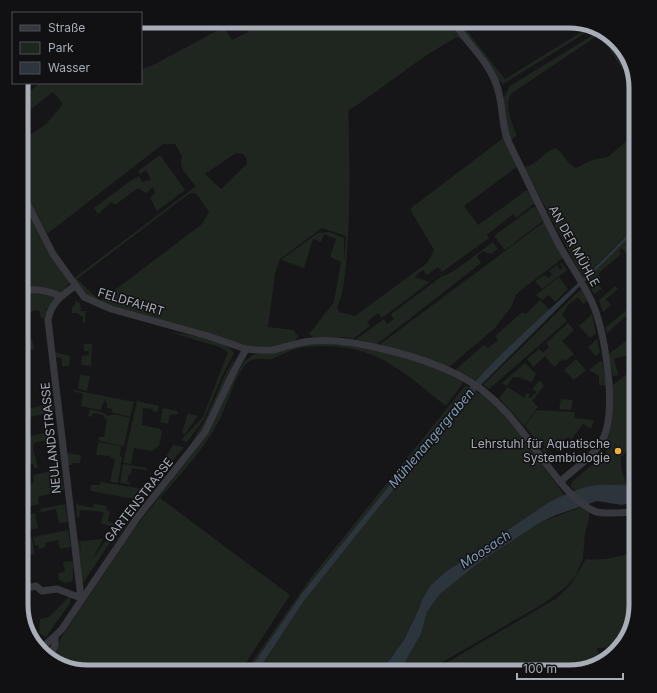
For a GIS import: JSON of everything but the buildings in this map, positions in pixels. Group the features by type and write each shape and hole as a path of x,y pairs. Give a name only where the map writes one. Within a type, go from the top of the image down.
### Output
{"street":[{"name":"AN DER MÜHLE","path":"458,28 494,77 499,90 508,142 556,238 585,287 594,307 605,353 610,384 610,412 606,431 599,446 560,482"},
{"name":"FELDFAHRT","path":"28,207 54,254 75,286 84,297 92,302 208,336 246,350 273,350 312,340 347,342 424,361 457,374 496,400 567,491 587,506 594,511 629,512"},
{"name":"NEULANDSTRASSE","path":"75,286 60,296 49,314 48,326 55,368 65,468 81,598"},
{"path":"28,290 50,292 60,296"},
{"name":"GARTENSTRASSE","path":"44,646 55,638 137,518 205,432 234,371 246,350"},
{"path":"28,588 36,586 42,591 57,589 81,598"},
{"name":"GARTENSTRASSE","path":"52,653 55,645 55,638"}],"green space":[{"path":"222,28 225,28 232,40 248,32 245,28 454,28 466,44 457,37 415,63 348,111 348,244 342,293 337,307 339,312 355,316 427,263 434,250 411,211 411,208 502,139 496,97 491,82 480,61 490,76 500,101 518,166 464,206 478,225 527,190 535,203 516,218 513,214 487,235 489,238 442,272 438,267 427,275 423,270 414,277 430,282 382,318 378,313 367,322 370,326 353,339 343,337 314,338 309,334 334,302 341,262 330,257 336,239 324,234 321,242 313,239 304,268 281,260 318,233 329,232 344,238 344,262 346,236 322,228 279,260 275,274 268,327 294,330 298,336 296,340 275,347 252,347 112,307 89,297 73,279 196,186 187,176 181,165 182,156 175,144 163,144 47,234 28,197 28,136 46,124 63,104 53,92 28,112 28,92 39,84 142,84 142,70","holes":["236,153 243,154 247,159 247,164 221,189 205,174","190,193 196,193 209,212 202,224 103,299 99,300 77,279"]},
{"path":"462,28 466,28 505,79 584,30 588,31 503,84 497,79"},
{"path":"595,34 598,36 512,93 509,98 508,108 517,136 510,140 503,99 510,86"},
{"path":"603,39 614,48 621,58 625,67 622,69"},
{"path":"629,139 629,232 583,278 524,167 533,164 555,148 561,152 572,166 576,168 592,160 608,157"},
{"path":"160,155 185,190 157,211 150,198 155,193 153,187 146,193 138,188 115,205 111,202 98,214 94,208 129,182 139,176 142,182 151,180 146,170 140,174 138,171"},
{"path":"535,206 543,221 505,250 494,236"},
{"path":"28,208 70,282 48,309 42,307 48,310 45,318 41,318 39,310 28,312"},
{"path":"544,222 563,258 521,290 516,295 511,307 495,328 449,367 379,345"},
{"path":"629,236 629,250 626,253 622,248 619,251 621,254 598,274 601,278 597,282 602,289 594,294 586,280"},
{"path":"493,242 498,249 490,254 483,251 477,256 481,263 376,345 355,340 384,319 387,324 394,319 391,314 441,277 454,271"},
{"path":"562,263 567,270 542,289 535,281 545,275 548,278 552,275 549,271 557,265 560,270 563,268 560,264"},
{"path":"559,277 568,289 555,302 549,295 542,300 536,295"},
{"path":"615,286 618,289 606,299 611,305 603,312 599,300"},
{"path":"582,288 588,300 583,304 578,297 568,305 562,315 567,321 489,389 483,385"},
{"path":"540,300 550,310 476,380 455,370 484,345 488,348 498,340 495,336 522,312 526,314"},
{"path":"75,301 80,303 81,311 86,311 85,323 83,323 83,317 77,313 72,313 72,307 74,307"},
{"path":"628,309 629,310 629,320 626,316 607,333 605,328"},
{"path":"592,314 596,333 590,338 579,326"},
{"path":"568,323 574,330 562,341 574,354 565,361 563,359 554,367 545,356 533,367 527,359 539,349 543,353 549,347 546,343"},
{"path":"169,332 205,338 223,344 234,353 222,376 204,419 187,442 181,440 203,417 228,352 220,347"},
{"path":"28,335 29,340 32,339 34,349 28,350"},
{"path":"629,338 629,356 614,359 618,375 613,376 609,354"},
{"path":"597,339 600,352 596,356 588,347"},
{"path":"312,343 352,346 393,355 428,365 455,377 463,383 446,406 406,374 379,358 348,348 330,346 304,347 274,358 255,359 249,361 238,376 213,432 192,461 160,498 290,595 245,665 88,665 69,662 53,654 61,638 134,529 208,434 233,380 245,361 254,354 275,353"},
{"path":"84,344 92,344 91,366 81,365 82,356 89,355 89,351 84,351"},
{"path":"55,352 70,356 69,366 62,366 62,359 56,357"},
{"path":"235,358 222,390 203,429 191,444 205,420 227,371"},
{"path":"576,359 586,370 574,380 564,370"},
{"path":"602,361 607,386 599,385 599,376 589,370"},
{"path":"525,363 536,374 532,382 513,377 507,386 502,383"},
{"path":"629,372 629,449 621,457 621,468 627,486 583,489 576,491 571,487 572,482 604,455 610,445 605,442 611,425 613,385"},
{"path":"80,375 90,376 87,391 78,389"},
{"path":"540,380 544,386 532,401 538,407 524,426 499,398 508,387 524,398 527,393 530,394 528,397 530,398 537,392 532,389"},
{"path":"465,386 470,387 303,592 253,665 250,665 310,579"},
{"path":"73,391 134,402 130,417 111,412 112,409 107,408 105,400 100,410 81,406 83,394"},
{"path":"475,391 488,398 516,428 564,495 549,502 447,571 423,598 404,640 386,665 262,665 304,601 378,508"},
{"path":"561,399 573,400 571,410 559,409"},
{"path":"137,401 159,406 157,412 152,411 153,409 143,408 142,425 160,429 162,432 159,446 152,451 134,448 131,464 123,463"},
{"path":"53,402 54,411 28,418 28,409"},
{"path":"163,408 178,411 178,414 170,415 168,424 160,422"},
{"path":"90,409 104,413 108,416 115,414 130,418 124,446 99,441 99,437 104,437 107,419 104,418 104,415 93,413 92,417 88,416"},
{"path":"537,410 575,412 574,418 594,420 591,429 583,424 571,440 568,437 564,440 568,444 558,451 552,446 546,451 551,456 548,458 542,450 545,447 542,443 540,445 525,426"},
{"path":"188,413 198,416 185,434 182,433"},
{"path":"54,431 55,438 34,443 33,448 38,468 34,468 33,464 28,465 28,435 30,436"},
{"path":"98,442 121,446 120,456 122,457 118,483 110,482 115,459 110,458 110,456 96,455"},
{"path":"173,445 184,447 152,486 152,479"},
{"path":"67,453 81,455 80,463 68,465"},
{"path":"123,464 147,468 147,470 132,468 127,482 130,484 120,483"},
{"path":"51,471 61,475 64,490 38,497 39,504 28,507 28,484 34,483 33,475"},
{"path":"101,482 143,489 135,499 91,491 91,485 100,485"},
{"path":"145,489 149,490 131,512 128,510"},
{"path":"65,504 68,522 59,523 56,509 41,512 40,509"},
{"path":"76,504 93,508 94,504 107,506 106,510 110,512 108,521 116,524 114,527 101,523 104,513 98,511 80,510 79,518 77,518"},
{"path":"582,507 589,514 585,533 583,559 576,575 566,587 541,605 437,665 402,665 405,662 421,634 427,612 440,594 481,561 541,522"},
{"path":"35,513 38,528 28,530 28,514"},
{"path":"125,514 128,516 83,583 80,584 77,541 79,541 81,554 80,541 103,539 92,560"},
{"path":"130,519 129,522 86,585"},
{"path":"68,530 71,547 60,549 58,540 45,543 45,547 39,549 38,545 35,545 33,537"},
{"path":"32,537 35,554 29,555 28,538"},
{"path":"629,553 628,617 623,631 612,647 597,648 599,657 588,662 569,665 443,665 557,598 571,584 586,559 611,558"},
{"path":"73,561 73,581 66,583 59,580 58,573 65,572 63,562"},
{"path":"69,597 71,599 70,603 46,637 39,633 40,619 49,617"}],"water":[{"name":"Mühlenangergraben","path":"629,232 629,237 623,243 480,386 378,508 304,601 262,665 253,665 303,592 463,395 505,351"},
{"name":"Moosach","path":"629,484 629,501 626,504 622,505 597,501 556,515 541,522 481,561 440,594 427,612 421,634 405,662 402,665 386,665 404,640 423,598 431,585 447,571 549,502 586,487"}],"place":[{"name":"Lehrstuhl für Aquatische Systembiologie","path":"618,451"}]}
